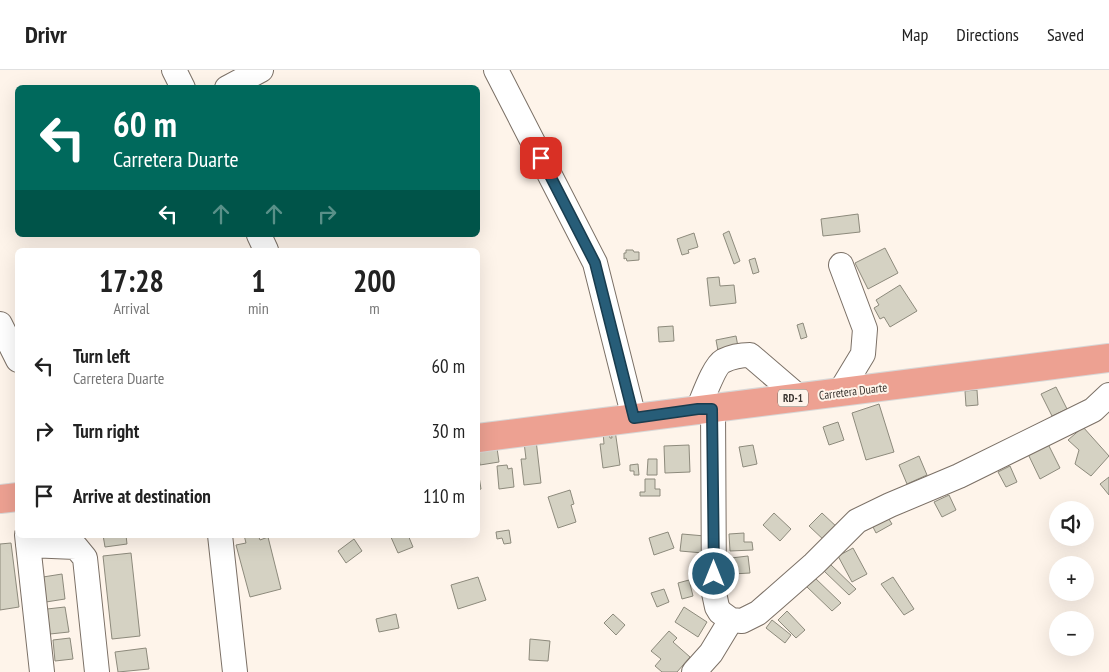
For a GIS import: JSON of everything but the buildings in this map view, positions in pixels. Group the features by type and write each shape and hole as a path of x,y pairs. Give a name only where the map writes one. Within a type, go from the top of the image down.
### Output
{"main road":[{"name":"Carretera Duarte","path":"480,438 1109,358"},
{"path":"0,499 15,497"}],"street":[{"path":"174,70 182,85"},
{"path":"233,85 261,70"},
{"path":"496,70 595,263 634,418"},
{"path":"840,392 862,354 865,328 841,265"},
{"path":"0,324 15,354"},
{"path":"799,398 750,356 741,356 723,361 717,367 705,409 714,593 720,612 731,620 742,620 758,613 814,564 857,522 890,505 959,476 1093,410 1109,396"},
{"path":"220,538 235,672"},
{"path":"42,672 28,540 76,547 85,558 97,672"},
{"path":"694,672 711,653 731,620"}],"route":[{"path":"541,158 595,263 634,418 698,409 712,409 714,574"}]}
